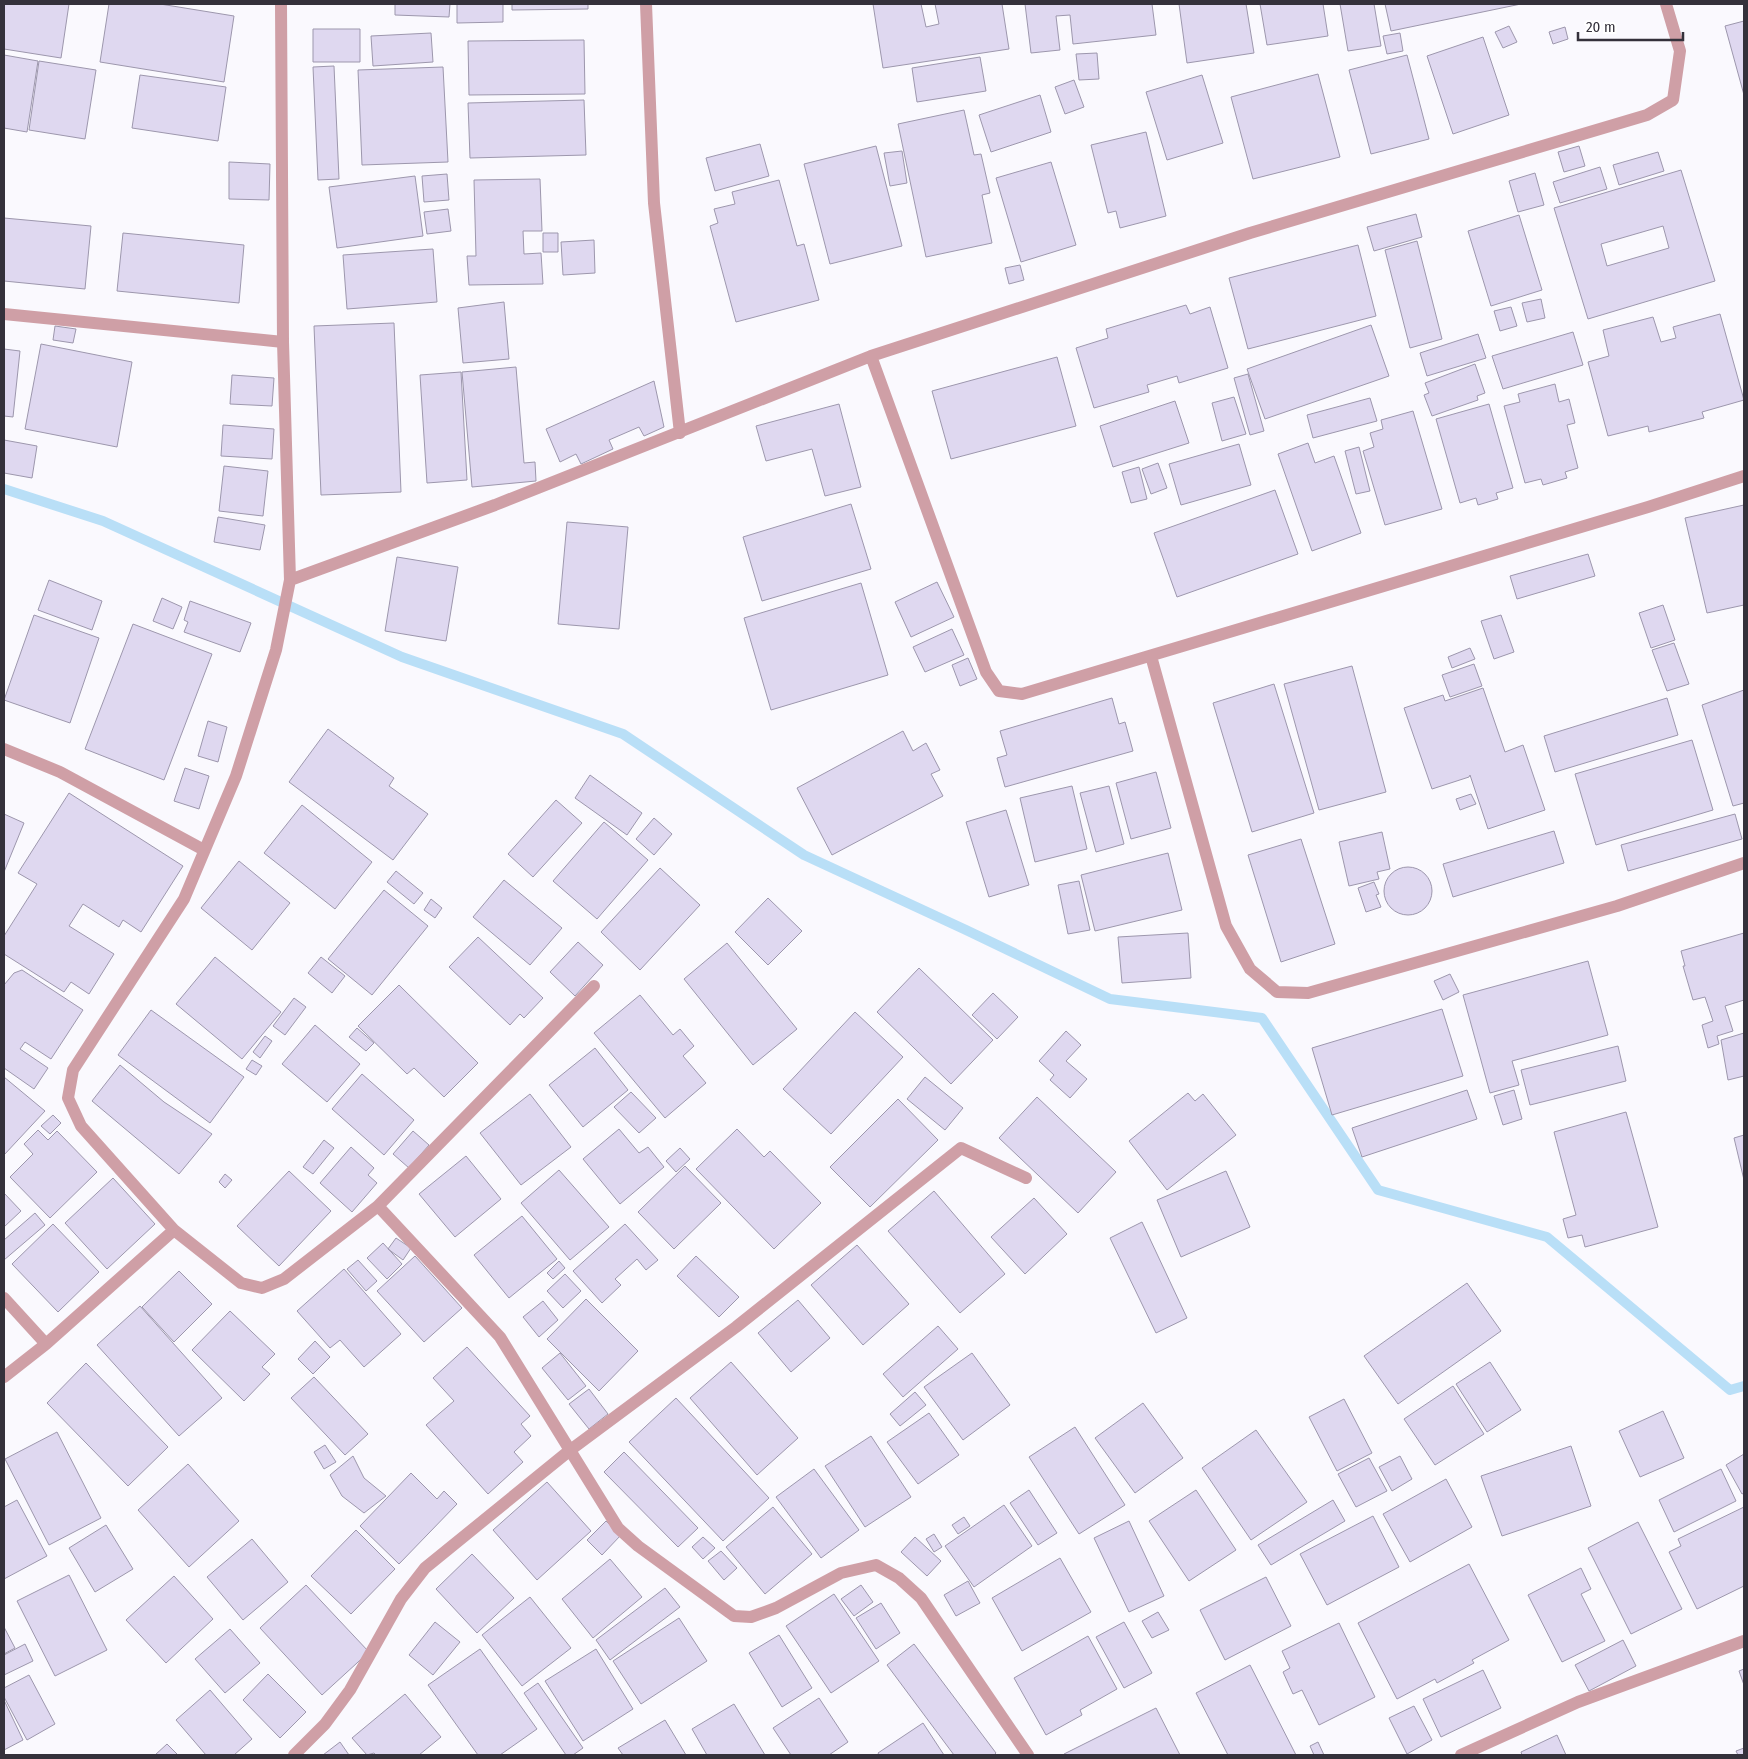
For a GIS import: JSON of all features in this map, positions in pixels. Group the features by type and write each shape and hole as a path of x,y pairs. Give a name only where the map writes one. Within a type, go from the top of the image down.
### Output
{"street":[{"path":"281,4 284,342 290,580 276,650 236,776 184,899 73,1070 68,1098 81,1126 174,1230 241,1283 262,1288 284,1279 378,1206 594,986"},
{"path":"646,4 654,204 680,433"},
{"path":"290,580 504,501 871,356 1250,233 1647,115 1673,100 1680,51 1666,4"},
{"path":"4,314 284,342"},
{"path":"871,356 986,672 1000,691 1022,694 1648,507 1744,476"},
{"path":"1151,656 1226,926 1250,969 1277,992 1308,993 1617,906 1744,863"},
{"path":"4,749 60,772 204,850"},
{"path":"294,1755 324,1724 350,1690 401,1599 426,1568 569,1450 736,1328 961,1148 1026,1178"},
{"path":"378,1206 500,1337 618,1528 638,1546 734,1616 751,1617 776,1608 841,1573 876,1565 899,1578 922,1598 1028,1755"},
{"path":"4,1378 46,1344 174,1230"},
{"path":"4,1298 46,1344"},
{"path":"1461,1755 1578,1702 1744,1641"}],"building":[{"path":"4,4 69,4 61,58 4,49"},
{"path":"109,4 160,4 234,16 224,82 100,62"},
{"path":"395,4 450,4 449,17 395,15"},
{"path":"457,4 503,4 503,22 457,23"},
{"path":"512,4 588,4 588,9 512,10"},
{"path":"873,4 921,4 926,27 939,24 935,4 1002,4 1009,49 883,68"},
{"path":"1025,4 1152,4 1156,35 1073,44 1070,15 1056,16 1060,50 1031,53"},
{"path":"1179,4 1246,4 1254,53 1187,63"},
{"path":"1260,4 1323,4 1328,36 1267,45"},
{"path":"1340,4 1374,4 1381,46 1348,51"},
{"path":"1385,4 1521,4 1391,31"},
{"path":"1744,21 1744,95 1725,26"},
{"path":"1509,26 1517,42 1503,48 1495,32"},
{"path":"1565,27 1568,39 1553,44 1549,32"},
{"path":"313,29 360,29 360,62 313,62"},
{"path":"431,33 433,62 373,66 371,36"},
{"path":"1400,33 1403,51 1387,54 1383,36"},
{"path":"1483,37 1509,115 1453,134 1427,56"},
{"path":"584,40 585,94 469,95 468,41"},
{"path":"1097,53 1099,79 1079,80 1076,54"},
{"path":"4,55 38,61 27,132 4,128"},
{"path":"1407,55 1429,139 1371,154 1349,70"},
{"path":"980,57 986,91 917,102 912,68"},
{"path":"39,61 96,70 85,139 29,130"},
{"path":"334,66 339,179 318,180 313,67"},
{"path":"443,67 448,162 362,165 358,70"},
{"path":"1318,74 1340,157 1253,179 1231,97"},
{"path":"140,75 226,87 218,141 132,128"},
{"path":"1202,75 1223,143 1167,160 1146,92"},
{"path":"1074,80 1084,107 1065,114 1055,87"},
{"path":"1040,95 1051,132 991,152 979,115"},
{"path":"584,100 586,155 470,158 468,103"},
{"path":"964,110 974,155 981,154 990,193 982,195 992,243 926,257 898,124"},
{"path":"1146,132 1166,216 1120,228 1116,211 1108,213 1091,145"},
{"path":"760,144 769,176 715,191 706,158"},
{"path":"876,146 902,246 830,264 804,164"},
{"path":"1579,146 1585,166 1564,172 1558,152"},
{"path":"902,151 907,183 890,186 884,153"},
{"path":"1658,152 1664,171 1619,185 1613,165"},
{"path":"229,162 270,164 269,200 229,199"},
{"path":"1051,162 1076,245 1021,262 996,178"},
{"path":"1600,167 1607,189 1560,203 1553,182"},
{"path":"1681,170 1715,281 1588,319 1554,208","holes":["1663,226 1669,248 1607,266 1601,244"]},
{"path":"1535,173 1544,205 1518,212 1509,181"},
{"path":"447,174 449,200 424,202 422,176"},
{"path":"415,176 423,236 337,248 329,187"},
{"path":"540,179 542,231 523,231 524,254 541,253 543,284 469,285 467,256 476,256 474,180"},
{"path":"779,180 797,246 804,244 819,300 736,322 710,226 718,223 714,209 735,204 732,192"},
{"path":"448,209 451,231 427,234 424,212"},
{"path":"1416,214 1422,237 1374,251 1367,227"},
{"path":"1519,215 1542,290 1491,306 1468,231"},
{"path":"4,218 91,226 85,289 4,281"},
{"path":"123,233 244,245 239,303 117,291"},
{"path":"543,233 558,233 558,252 543,252"},
{"path":"594,240 595,273 563,275 561,242"},
{"path":"1417,241 1442,339 1410,348 1385,250"},
{"path":"1358,245 1376,316 1248,349 1229,278"},
{"path":"433,249 437,302 347,309 343,255"},
{"path":"1020,265 1024,280 1009,284 1005,268"},
{"path":"1541,299 1545,318 1527,322 1522,303"},
{"path":"504,302 509,359 463,363 458,308"},
{"path":"1186,305 1190,314 1210,307 1228,368 1179,383 1177,376 1147,385 1149,392 1094,408 1076,348 1108,338 1106,329"},
{"path":"1511,307 1517,326 1500,331 1494,311"},
{"path":"1720,314 1744,400 1702,412 1704,418 1649,432 1648,426 1608,436 1588,362 1609,356 1603,330 1653,317 1661,342 1676,338 1673,327"},
{"path":"394,323 401,492 321,495 314,326"},
{"path":"1371,325 1389,376 1265,419 1247,369"},
{"path":"55,326 76,329 73,343 53,340"},
{"path":"1573,332 1583,365 1503,389 1492,356"},
{"path":"1478,334 1486,358 1427,376 1420,353"},
{"path":"41,344 132,362 117,447 25,429"},
{"path":"4,349 20,351 13,417 4,416"},
{"path":"1057,357 1076,426 951,459 932,391"},
{"path":"1475,364 1485,393 1477,396 1478,400 1432,416 1424,395 1429,393 1425,383"},
{"path":"516,367 524,463 535,462 536,481 472,487 462,372"},
{"path":"461,372 467,480 427,483 420,375"},
{"path":"1248,374 1264,431 1250,435 1234,378"},
{"path":"232,375 274,378 272,406 230,404"},
{"path":"654,381 664,427 644,436 639,427 609,440 613,449 581,464 576,454 560,462 546,429"},
{"path":"1555,384 1559,402 1569,399 1575,423 1567,425 1578,468 1565,472 1567,478 1543,485 1541,479 1525,483 1504,406 1520,402 1518,394"},
{"path":"1234,397 1246,434 1222,441 1212,403"},
{"path":"1370,398 1377,421 1313,438 1307,415"},
{"path":"1175,401 1189,443 1113,467 1100,426"},
{"path":"839,404 861,487 825,496 812,449 766,461 756,426"},
{"path":"1489,404 1513,488 1496,493 1498,499 1478,505 1476,498 1460,503 1436,419"},
{"path":"1413,411 1442,509 1385,525 1363,451 1374,447 1370,433 1383,429 1381,420"},
{"path":"223,425 274,429 272,459 221,456"},
{"path":"4,440 37,446 32,478 4,473"},
{"path":"1308,443 1315,463 1334,456 1361,533 1312,551 1278,454"},
{"path":"1239,444 1251,485 1181,505 1169,464"},
{"path":"1359,447 1370,491 1356,494 1345,451"},
{"path":"1158,463 1167,488 1151,494 1142,469"},
{"path":"224,466 268,471 263,516 219,511"},
{"path":"1139,467 1147,499 1131,503 1122,472"},
{"path":"1275,490 1298,554 1177,597 1154,533"},
{"path":"851,504 871,569 762,601 743,537"},
{"path":"1744,505 1744,605 1707,613 1685,518"},
{"path":"218,517 265,525 260,550 214,542"},
{"path":"567,522 628,527 619,629 558,624"},
{"path":"1588,554 1595,576 1517,599 1510,576"},
{"path":"397,557 458,567 446,641 385,631"},
{"path":"49,580 102,601 92,630 38,610"},
{"path":"937,582 954,617 911,637 895,602"},
{"path":"861,583 888,675 771,710 744,618"},
{"path":"162,598 182,607 173,629 153,621"},
{"path":"190,601 251,623 240,652 184,632 188,622 184,620"},
{"path":"1663,605 1675,640 1651,648 1639,613"},
{"path":"34,615 99,638 70,723 4,700"},
{"path":"1501,615 1514,652 1494,659 1481,621"},
{"path":"133,624 212,654 164,780 85,749"},
{"path":"952,629 964,655 925,672 913,647"},
{"path":"1674,643 1689,684 1667,691 1652,650"},
{"path":"1470,648 1475,659 1452,668 1448,657"},
{"path":"968,658 977,679 960,686 952,665"},
{"path":"1474,664 1482,686 1450,697 1442,675"},
{"path":"1352,666 1386,792 1319,810 1284,684"},
{"path":"1274,684 1314,813 1252,832 1213,703"},
{"path":"1483,688 1505,752 1523,745 1545,810 1488,829 1470,775 1469,777 1432,789 1404,708 1443,695 1445,701"},
{"path":"1744,690 1744,803 1733,806 1702,705"},
{"path":"1112,698 1119,724 1125,722 1133,751 1005,787 997,758 1007,755 1000,731"},
{"path":"1667,698 1678,735 1555,772 1544,736"},
{"path":"208,721 227,727 218,762 198,756"},
{"path":"328,729 394,778 389,786 428,814 393,860 289,782"},
{"path":"903,731 913,751 926,743 940,770 931,774 943,796 832,855 797,788"},
{"path":"1692,740 1713,810 1596,845 1575,774"},
{"path":"185,768 209,776 199,809 174,801"},
{"path":"1156,772 1171,828 1131,839 1116,783"},
{"path":"590,775 642,813 627,835 575,798"},
{"path":"1072,786 1087,849 1035,862 1020,798"},
{"path":"1109,786 1124,844 1096,852 1080,793"},
{"path":"69,793 183,866 141,932 123,920 119,927 83,904 69,926 114,954 89,994 71,982 64,992 4,954 4,936 37,884 18,873"},
{"path":"1471,794 1476,804 1460,810 1456,799"},
{"path":"556,800 582,823 533,877 508,854"},
{"path":"302,805 372,862 335,909 264,853"},
{"path":"1006,810 1029,885 989,897 966,822"},
{"path":"4,814 24,823 4,872"},
{"path":"1735,814 1742,839 1628,871 1621,845"},
{"path":"654,818 672,834 654,855 636,839"},
{"path":"604,822 648,860 597,919 553,881"},
{"path":"1554,831 1564,863 1453,897 1443,864"},
{"path":"1382,832 1390,869 1377,872 1379,879 1349,886 1339,842"},
{"path":"1301,839 1335,944 1281,962 1248,855"},
{"path":"1168,853 1182,910 1095,931 1081,875"},
{"path":"239,861 290,903 252,950 201,908"},
{"path":"1403,867 1413,867 1425,874 1432,886 1432,896 1425,908 1413,915 1403,915 1395,911 1388,904 1384,896 1384,886 1388,878 1395,871"},
{"path":"660,868 700,905 640,970 601,932"},
{"path":"396,871 423,893 414,904 387,882"},
{"path":"504,880 562,928 530,965 473,917"},
{"path":"1079,881 1090,930 1068,934 1058,885"},
{"path":"1374,882 1379,894 1376,895 1381,907 1366,912 1358,888"},
{"path":"384,890 428,926 372,995 328,959"},
{"path":"768,898 802,931 768,965 735,932"},
{"path":"431,899 442,908 435,918 424,910"},
{"path":"1188,933 1191,978 1122,983 1118,937"},
{"path":"1744,933 1744,1000 1725,1006 1733,1031 1717,1036 1719,1044 1708,1048 1702,1025 1713,1021 1705,997 1693,1000 1683,966 1685,966 1681,951"},
{"path":"478,937 543,998 524,1018 520,1014 510,1025 449,967"},
{"path":"578,942 603,965 575,996 550,972"},
{"path":"727,943 797,1029 753,1065 684,979"},
{"path":"215,957 281,1012 242,1059 176,1004"},
{"path":"321,957 345,976 332,993 308,973"},
{"path":"1588,961 1608,1035 1512,1061 1519,1085 1490,1093 1463,995"},
{"path":"919,968 993,1040 951,1084 877,1012"},
{"path":"22,970 83,1010 51,1059 25,1042 20,1049 48,1068 34,1089 4,1068 4,985 14,973"},
{"path":"1450,974 1459,992 1443,1000 1434,981"},
{"path":"399,985 478,1063 444,1097 414,1068 407,1074 358,1026"},
{"path":"993,993 1018,1017 997,1039 972,1015"},
{"path":"640,995 673,1035 680,1029 694,1046 683,1056 706,1083 665,1118 594,1033"},
{"path":"294,998 306,1007 285,1035 273,1026"},
{"path":"1442,1009 1463,1076 1332,1115 1312,1048"},
{"path":"151,1010 244,1077 210,1123 118,1055"},
{"path":"855,1012 903,1057 831,1134 783,1089"},
{"path":"315,1025 360,1064 327,1102 282,1064"},
{"path":"357,1028 374,1043 366,1051 349,1037"},
{"path":"1066,1031 1081,1045 1066,1061 1087,1079 1070,1098 1050,1080 1054,1075 1039,1061"},
{"path":"1744,1033 1744,1076 1728,1080 1721,1040"},
{"path":"265,1036 272,1041 260,1058 253,1052"},
{"path":"1618,1046 1626,1081 1530,1105 1521,1070"},
{"path":"595,1048 628,1090 583,1127 549,1085"},
{"path":"252,1060 262,1066 256,1075 246,1069"},
{"path":"120,1065 164,1102 212,1134 179,1174 92,1101"},
{"path":"362,1074 414,1120 384,1155 332,1109"},
{"path":"4,1077 45,1111 4,1155"},
{"path":"925,1077 963,1108 945,1130 907,1099"},
{"path":"1467,1090 1477,1119 1362,1157 1352,1128"},
{"path":"1514,1090 1522,1119 1503,1125 1494,1096"},
{"path":"631,1092 656,1118 639,1133 614,1107"},
{"path":"1188,1093 1195,1101 1203,1094 1236,1135 1167,1190 1129,1141"},
{"path":"530,1094 571,1147 521,1185 480,1133"},
{"path":"1037,1097 1116,1172 1078,1213 999,1138"},
{"path":"898,1099 938,1140 870,1207 830,1167"},
{"path":"1626,1112 1658,1227 1585,1247 1582,1235 1568,1238 1563,1219 1576,1215 1554,1132"},
{"path":"53,1115 61,1123 50,1134 41,1126"},
{"path":"619,1129 639,1153 648,1147 664,1167 620,1204 583,1159"},
{"path":"737,1129 764,1157 770,1151 821,1203 774,1249 696,1169"},
{"path":"38,1130 48,1140 57,1131 97,1172 50,1218 10,1177 33,1154 24,1144"},
{"path":"413,1131 429,1145 409,1168 393,1154"},
{"path":"1744,1135 1744,1180 1734,1138"},
{"path":"324,1140 334,1148 313,1174 303,1167"},
{"path":"351,1147 374,1168 368,1175 377,1183 352,1212 320,1183"},
{"path":"680,1148 690,1159 676,1172 666,1161"},
{"path":"466,1156 501,1199 455,1237 419,1194"},
{"path":"685,1166 721,1203 674,1249 638,1212"},
{"path":"559,1170 609,1227 570,1260 521,1203"},
{"path":"289,1171 331,1211 279,1266 237,1226"},
{"path":"1226,1171 1250,1227 1181,1257 1157,1200"},
{"path":"225,1174 232,1180 225,1188 219,1182"},
{"path":"113,1178 155,1224 107,1269 65,1223"},
{"path":"934,1191 1005,1274 960,1313 888,1231"},
{"path":"4,1193 21,1211 4,1227"},
{"path":"1034,1198 1067,1234 1025,1274 991,1237"},
{"path":"35,1213 45,1225 4,1260 4,1240"},
{"path":"522,1216 557,1259 509,1298 474,1255"},
{"path":"1142,1222 1187,1318 1156,1333 1110,1238"},
{"path":"53,1224 99,1272 58,1312 12,1264"},
{"path":"625,1224 658,1260 646,1270 637,1259 615,1279 621,1285 602,1303 573,1271"},
{"path":"396,1238 411,1248 403,1260 388,1249"},
{"path":"383,1243 402,1264 387,1279 367,1258"},
{"path":"857,1245 909,1304 863,1345 811,1285"},
{"path":"415,1256 462,1308 424,1342 377,1291"},
{"path":"696,1256 739,1297 719,1317 677,1276"},
{"path":"358,1260 377,1281 366,1291 347,1269"},
{"path":"559,1261 565,1268 553,1279 547,1273"},
{"path":"344,1269 401,1334 364,1367 340,1340 330,1348 297,1311"},
{"path":"179,1271 212,1304 174,1342 142,1307"},
{"path":"565,1274 581,1291 563,1308 547,1291"},
{"path":"1467,1283 1501,1331 1398,1404 1364,1356"},
{"path":"586,1299 638,1351 599,1391 547,1339"},
{"path":"798,1300 830,1338 791,1372 758,1333"},
{"path":"543,1301 558,1320 539,1337 523,1317"},
{"path":"140,1306 222,1398 179,1436 97,1345"},
{"path":"230,1311 275,1354 262,1367 270,1374 244,1401 192,1350"},
{"path":"938,1326 958,1349 903,1397 883,1374"},
{"path":"315,1341 330,1357 313,1374 298,1359"},
{"path":"467,1347 530,1416 521,1424 531,1436 514,1452 523,1462 488,1494 426,1425 454,1401 433,1378"},
{"path":"560,1353 586,1386 568,1400 542,1368"},
{"path":"972,1353 1010,1405 963,1440 924,1387"},
{"path":"731,1362 798,1438 757,1475 690,1398"},
{"path":"1490,1362 1521,1410 1487,1432 1456,1384"},
{"path":"86,1363 168,1447 128,1486 47,1403"},
{"path":"314,1377 368,1434 345,1455 291,1398"},
{"path":"1453,1386 1484,1434 1435,1465 1404,1419"},
{"path":"589,1389 608,1414 589,1429 569,1404"},
{"path":"915,1392 926,1405 900,1426 890,1414"},
{"path":"676,1398 769,1498 723,1541 629,1442"},
{"path":"1344,1399 1372,1453 1337,1471 1309,1417"},
{"path":"1143,1403 1183,1458 1135,1493 1095,1438"},
{"path":"1663,1411 1684,1458 1640,1477 1619,1431"},
{"path":"929,1413 959,1455 918,1484 887,1442"},
{"path":"1075,1427 1125,1505 1079,1534 1029,1457"},
{"path":"1256,1430 1307,1502 1251,1540 1202,1468"},
{"path":"57,1432 101,1518 49,1545 5,1459"},
{"path":"871,1436 911,1497 865,1527 825,1466"},
{"path":"325,1445 336,1462 324,1469 314,1452"},
{"path":"1571,1446 1591,1506 1502,1536 1481,1476"},
{"path":"624,1452 698,1528 678,1547 604,1472"},
{"path":"1744,1454 1744,1493 1742,1494 1726,1465"},
{"path":"353,1456 364,1478 386,1496 364,1513 342,1496 330,1475"},
{"path":"1400,1456 1412,1479 1392,1491 1379,1467"},
{"path":"1369,1458 1387,1491 1356,1507 1338,1474"},
{"path":"188,1464 239,1521 189,1567 138,1510"},
{"path":"814,1469 859,1530 821,1558 776,1497"},
{"path":"1721,1469 1736,1501 1674,1532 1659,1500"},
{"path":"411,1473 437,1499 444,1491 457,1504 399,1564 360,1526"},
{"path":"1446,1479 1472,1527 1410,1562 1383,1514"},
{"path":"547,1482 591,1531 537,1580 493,1530"},
{"path":"1029,1490 1057,1533 1038,1545 1010,1503"},
{"path":"1196,1490 1236,1550 1189,1581 1149,1521"},
{"path":"17,1500 47,1556 4,1579 4,1507"},
{"path":"1333,1500 1345,1521 1271,1565 1258,1545"},
{"path":"1004,1505 1032,1546 974,1587 945,1546"},
{"path":"773,1507 812,1554 765,1594 726,1547"},
{"path":"1744,1507 1744,1586 1697,1609 1669,1552 1681,1546 1678,1539"},
{"path":"1373,1516 1399,1567 1327,1605 1300,1554"},
{"path":"964,1517 970,1526 958,1534 952,1525"},
{"path":"606,1521 621,1535 602,1555 587,1540"},
{"path":"1129,1521 1164,1596 1129,1612 1094,1538"},
{"path":"1638,1522 1682,1609 1631,1634 1588,1548"},
{"path":"106,1525 133,1569 95,1592 69,1548"},
{"path":"356,1530 395,1569 351,1614 311,1576"},
{"path":"934,1534 942,1547 934,1552 926,1539"},
{"path":"703,1537 715,1548 703,1559 692,1547"},
{"path":"915,1537 941,1561 927,1576 901,1552"},
{"path":"252,1539 288,1582 243,1620 207,1577"},
{"path":"721,1551 737,1568 724,1580 708,1561"},
{"path":"472,1554 514,1598 477,1633 436,1589"},
{"path":"1060,1558 1091,1612 1022,1651 992,1598"},
{"path":"610,1559 642,1597 593,1638 562,1599"},
{"path":"1469,1564 1509,1640 1472,1660 1474,1663 1437,1683 1435,1679 1397,1699 1358,1623"},
{"path":"1581,1568 1591,1589 1581,1594 1605,1641 1562,1662 1528,1595"},
{"path":"69,1575 107,1650 55,1676 17,1601"},
{"path":"174,1576 213,1619 166,1663 126,1620"},
{"path":"1266,1577 1291,1626 1225,1660 1200,1610"},
{"path":"968,1581 980,1603 956,1616 944,1595"},
{"path":"306,1585 369,1652 322,1695 260,1628"},
{"path":"861,1585 873,1602 854,1616 841,1599"},
{"path":"665,1588 680,1607 610,1660 596,1640"},
{"path":"834,1594 879,1661 831,1693 786,1626"},
{"path":"530,1597 571,1648 522,1686 482,1635"},
{"path":"881,1603 900,1633 876,1649 856,1618"},
{"path":"1158,1612 1169,1630 1152,1638 1142,1621"},
{"path":"679,1618 707,1661 641,1704 613,1661"},
{"path":"435,1622 460,1642 433,1675 409,1655"},
{"path":"1124,1622 1152,1673 1124,1688 1096,1637"},
{"path":"1339,1623 1375,1697 1319,1725 1302,1690 1293,1694 1283,1672 1290,1668 1282,1651"},
{"path":"4,1627 15,1648 4,1654"},
{"path":"230,1629 260,1663 225,1693 195,1659"},
{"path":"779,1635 812,1688 782,1707 749,1653"},
{"path":"1088,1636 1117,1689 1080,1710 1082,1715 1046,1735 1014,1678"},
{"path":"1623,1640 1636,1666 1589,1691 1575,1665"},
{"path":"25,1644 33,1661 4,1675 4,1655"},
{"path":"914,1644 996,1753 994,1755 954,1755 887,1665"},
{"path":"480,1649 537,1729 500,1755 478,1755 428,1685"},
{"path":"596,1649 633,1709 583,1741 545,1681"},
{"path":"1250,1665 1296,1755 1228,1755 1196,1693"},
{"path":"1744,1669 1744,1685 1739,1671"},
{"path":"1483,1670 1501,1708 1441,1737 1423,1699"},
{"path":"268,1674 306,1712 280,1738 243,1700"},
{"path":"29,1675 55,1724 27,1740 4,1697 4,1688"},
{"path":"538,1683 583,1748 573,1755 566,1755 524,1693"},
{"path":"210,1690 252,1739 234,1755 206,1755 176,1720"},
{"path":"405,1694 441,1737 419,1755 376,1755 374,1753 367,1755 352,1738"},
{"path":"819,1698 848,1742 829,1755 791,1755 773,1728"},
{"path":"4,1700 23,1740 4,1750"},
{"path":"734,1704 765,1755 707,1755 692,1729"},
{"path":"1414,1706 1432,1740 1407,1754 1389,1718"},
{"path":"1156,1708 1180,1755 1064,1754"},
{"path":"665,1720 686,1755 623,1755 618,1748"},
{"path":"923,1723 944,1755 879,1755 878,1753"},
{"path":"1557,1735 1566,1755 1522,1755 1521,1752"},
{"path":"340,1742 349,1755 323,1755"},
{"path":"1318,1742 1324,1755 1314,1755 1310,1746"},
{"path":"167,1744 178,1755 155,1755"},
{"path":"1744,1748 1744,1755 1738,1755 1736,1751"}],"waterway":[{"path":"4,489 103,521 402,657 623,734 804,855 1110,999 1262,1018 1378,1190 1547,1237 1730,1390 1744,1386"}]}
